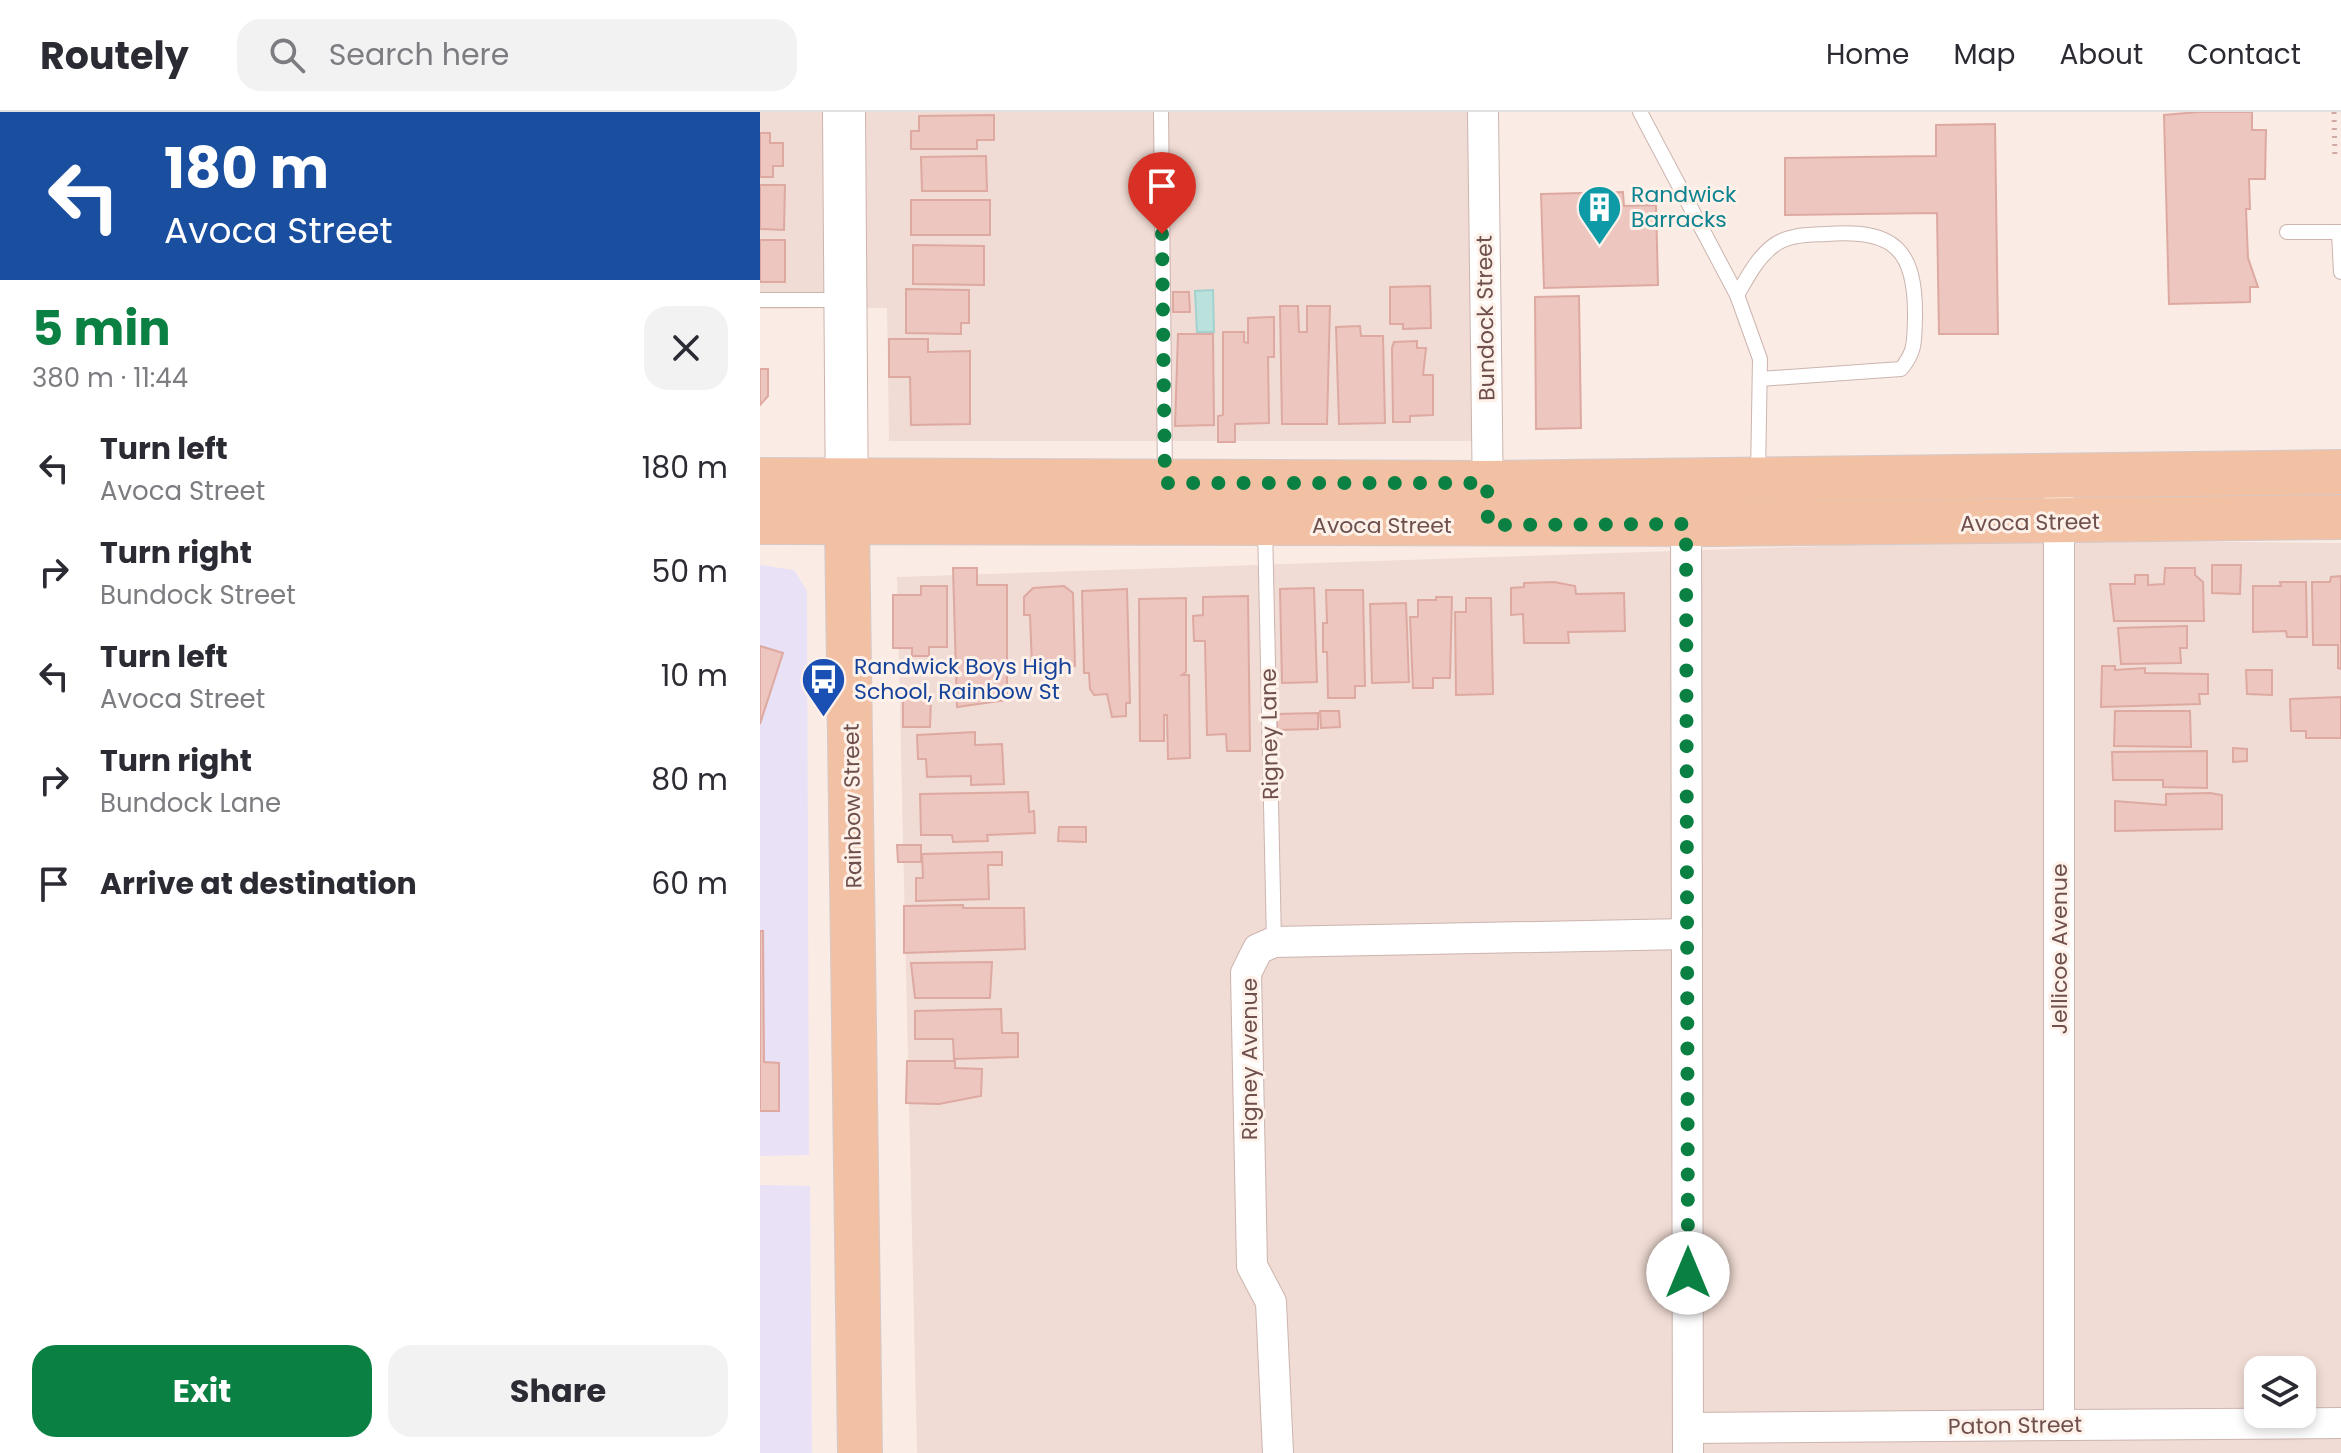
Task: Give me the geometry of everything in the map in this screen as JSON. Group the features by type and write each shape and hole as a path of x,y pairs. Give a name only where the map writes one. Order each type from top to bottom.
{"main road":[{"name":"Avoca Street","path":"760,522 1265,525 1488,504 1685,480 2059,473 2341,472"},
{"name":"Avoca Street","path":"760,480 1165,483 1488,504 1686,524 2341,517"},
{"name":"Rainbow Street","path":"847,524 860,1453"}],"street":[{"name":"Rainbow Street","path":"844,112 847,524"},
{"name":"Bundock Street","path":"1483,112 1488,504"},
{"name":"Jellicoe Avenue","path":"2059,473 2059,1424"},
{"path":"1685,480 1688,1440"},
{"path":"1274,942 1687,934"},
{"name":"Rigney Avenue","path":"1274,942 1258,949 1246,973 1252,1266 1271,1302 1278,1453"},
{"name":"Paton Street","path":"1688,1440 2059,1424 2341,1423"}],"lane":[{"path":"1161,112 1165,483"},
{"path":"1640,112 1737,295 1760,359 1757,480"},
{"path":"2287,232 2340,232 2341,272"},
{"path":"1737,295 1759,259 1791,237 1845,233 1881,237 1902,253 1913,271 1913,355 1901,369 1760,379"},
{"path":"760,300 846,300"},
{"name":"Rigney Lane","path":"1265,525 1274,942"}],"path":[{"path":"2334,112 2335,160"}],"shaded area":[{"path":"760,112 1471,112 1486,441 889,441 887,308 760,309"},
{"path":"2003,540 2341,543 2341,1453 917,1453 897,577"},
{"path":"760,565 794,570 807,591 809,1155 760,1156"},
{"path":"760,1185 810,1186 812,1453 760,1453"}],"water":[{"path":"1213,290 1214,332 1197,332 1195,291"}],"building":[{"path":"2252,112 2252,130 2266,130 2265,179 2249,179 2250,209 2246,209 2248,258 2258,287 2250,287 2250,302 2169,304 2164,115"},
{"path":"994,115 994,140 977,140 977,149 911,149 911,131 919,131 919,116"},
{"path":"1995,124 1998,334 1939,334 1937,213 1785,215 1785,158 1936,156 1936,125"},
{"path":"760,133 770,133 770,143 783,143 783,166 773,166 773,177 760,177"},
{"path":"986,156 987,191 922,191 921,157"},
{"path":"760,185 785,185 784,230 760,229"},
{"name":"Randwick Barracks","path":"1623,192 1624,206 1656,205 1658,285 1544,288 1541,194"},
{"path":"911,200 990,200 990,235 911,235"},
{"path":"760,240 785,240 785,282 760,282"},
{"path":"913,245 984,246 984,285 913,284"},
{"path":"1430,286 1431,328 1403,329 1403,324 1390,324 1390,287"},
{"path":"906,289 969,290 969,323 961,323 961,334 906,333"},
{"path":"1173,292 1189,292 1190,312 1173,312"},
{"path":"1579,296 1581,428 1536,429 1535,297"},
{"path":"1280,306 1298,306 1299,332 1307,332 1307,306 1330,306 1327,424 1282,424"},
{"path":"1274,317 1274,357 1268,357 1269,423 1235,424 1235,442 1218,442 1218,416 1223,415 1223,332 1244,332 1244,342 1248,343 1248,318"},
{"path":"1360,326 1361,336 1383,336 1385,423 1339,424 1336,327"},
{"path":"1178,334 1213,334 1214,425 1175,426"},
{"path":"889,339 928,339 928,352 970,351 970,424 911,425 910,377 889,377"},
{"path":"1417,341 1417,348 1426,348 1423,375 1433,375 1433,415 1410,416 1410,422 1393,422 1392,348 1394,342"},
{"path":"760,369 768,369 768,396 760,405"},
{"path":"2212,565 2241,565 2240,594 2212,593"},
{"path":"953,568 977,568 977,585 1007,585 1007,700 957,707"},
{"path":"2165,568 2195,568 2195,575 2203,582 2204,621 2114,621 2110,584 2135,584 2135,575 2148,575 2148,585 2164,584"},
{"path":"2341,576 2341,669 2338,668 2338,645 2313,645 2312,582 2330,582 2331,577"},
{"path":"1554,582 1575,586 1576,594 1624,593 1625,631 1568,632 1569,643 1524,643 1523,614 1511,615 1511,588 1524,587 1524,583"},
{"path":"2280,582 2306,582 2307,637 2287,637 2286,631 2253,632 2253,586 2281,586"},
{"path":"921,586 947,586 947,647 929,647 929,656 912,656 912,648 893,648 893,595 921,595"},
{"path":"1064,586 1073,593 1075,666 1032,667 1030,615 1024,615 1024,597 1033,588"},
{"path":"1314,588 1317,682 1282,683 1280,589"},
{"path":"1127,589 1130,703 1126,703 1126,716 1112,717 1107,694 1094,695 1090,689 1089,673 1084,673 1082,591"},
{"path":"1326,590 1363,590 1365,686 1355,686 1355,698 1328,698 1327,652 1323,652 1323,623 1327,623"},
{"path":"1248,596 1250,751 1227,751 1226,734 1207,735 1205,641 1194,641 1193,616 1203,615 1203,597"},
{"path":"1436,597 1452,597 1450,678 1433,678 1433,688 1413,688 1410,617 1418,617 1418,600 1436,600"},
{"path":"1186,598 1186,672 1182,675 1189,675 1190,758 1168,759 1167,715 1164,715 1164,741 1140,741 1139,599"},
{"path":"1466,598 1491,598 1493,694 1456,695 1455,612 1466,612"},
{"path":"1406,603 1409,682 1372,683 1370,604"},
{"path":"2187,626 2187,648 2180,648 2181,663 2121,664 2118,628"},
{"path":"760,646 783,653 760,724"},
{"path":"2102,666 2115,666 2115,670 2145,668 2145,673 2208,674 2208,694 2199,694 2200,704 2101,707"},
{"path":"2246,670 2272,670 2272,695 2247,694"},
{"path":"2341,697 2341,738 2306,738 2306,731 2291,731 2290,699"},
{"path":"903,698 931,698 930,727 903,727"},
{"path":"1320,711 1339,711 1340,727 1321,728"},
{"path":"2115,711 2190,711 2191,747 2114,746"},
{"path":"1318,713 1318,729 1277,730 1277,714"},
{"path":"975,732 975,745 1002,744 1004,784 971,785 971,776 927,777 926,759 918,759 917,735"},
{"path":"2233,748 2247,749 2247,761 2233,762"},
{"path":"2207,751 2207,788 2163,787 2163,780 2113,780 2112,752"},
{"path":"1028,792 1029,812 1034,811 1035,833 987,835 988,841 953,842 952,835 921,835 920,794"},
{"path":"2166,794 2222,795 2222,829 2115,831 2115,801 2166,805"},
{"path":"1059,827 1086,827 1086,842 1058,841"},
{"path":"897,845 921,845 921,862 898,862"},
{"path":"1002,852 1002,865 988,865 989,899 916,901 916,878 923,878 922,854"},
{"path":"963,905 963,908 1024,908 1025,949 904,953 904,906"},
{"path":"760,931 763,931 764,1062 779,1063 779,1111 760,1111"},
{"path":"992,962 990,998 915,998 911,963"},
{"path":"1001,1009 1002,1033 1018,1033 1018,1057 954,1059 953,1039 915,1039 915,1011"},
{"path":"907,1061 955,1061 955,1068 982,1069 981,1096 939,1104 906,1103"}],"place":[{"name":"Randwick Barracks","path":"1600,246"},
{"name":"Randwick Boys High School, Rainbow St","path":"823,718"}],"route":[{"path":"1162,234 1165,483 1487,483 1488,525 1686,524 1688,1273"}]}
